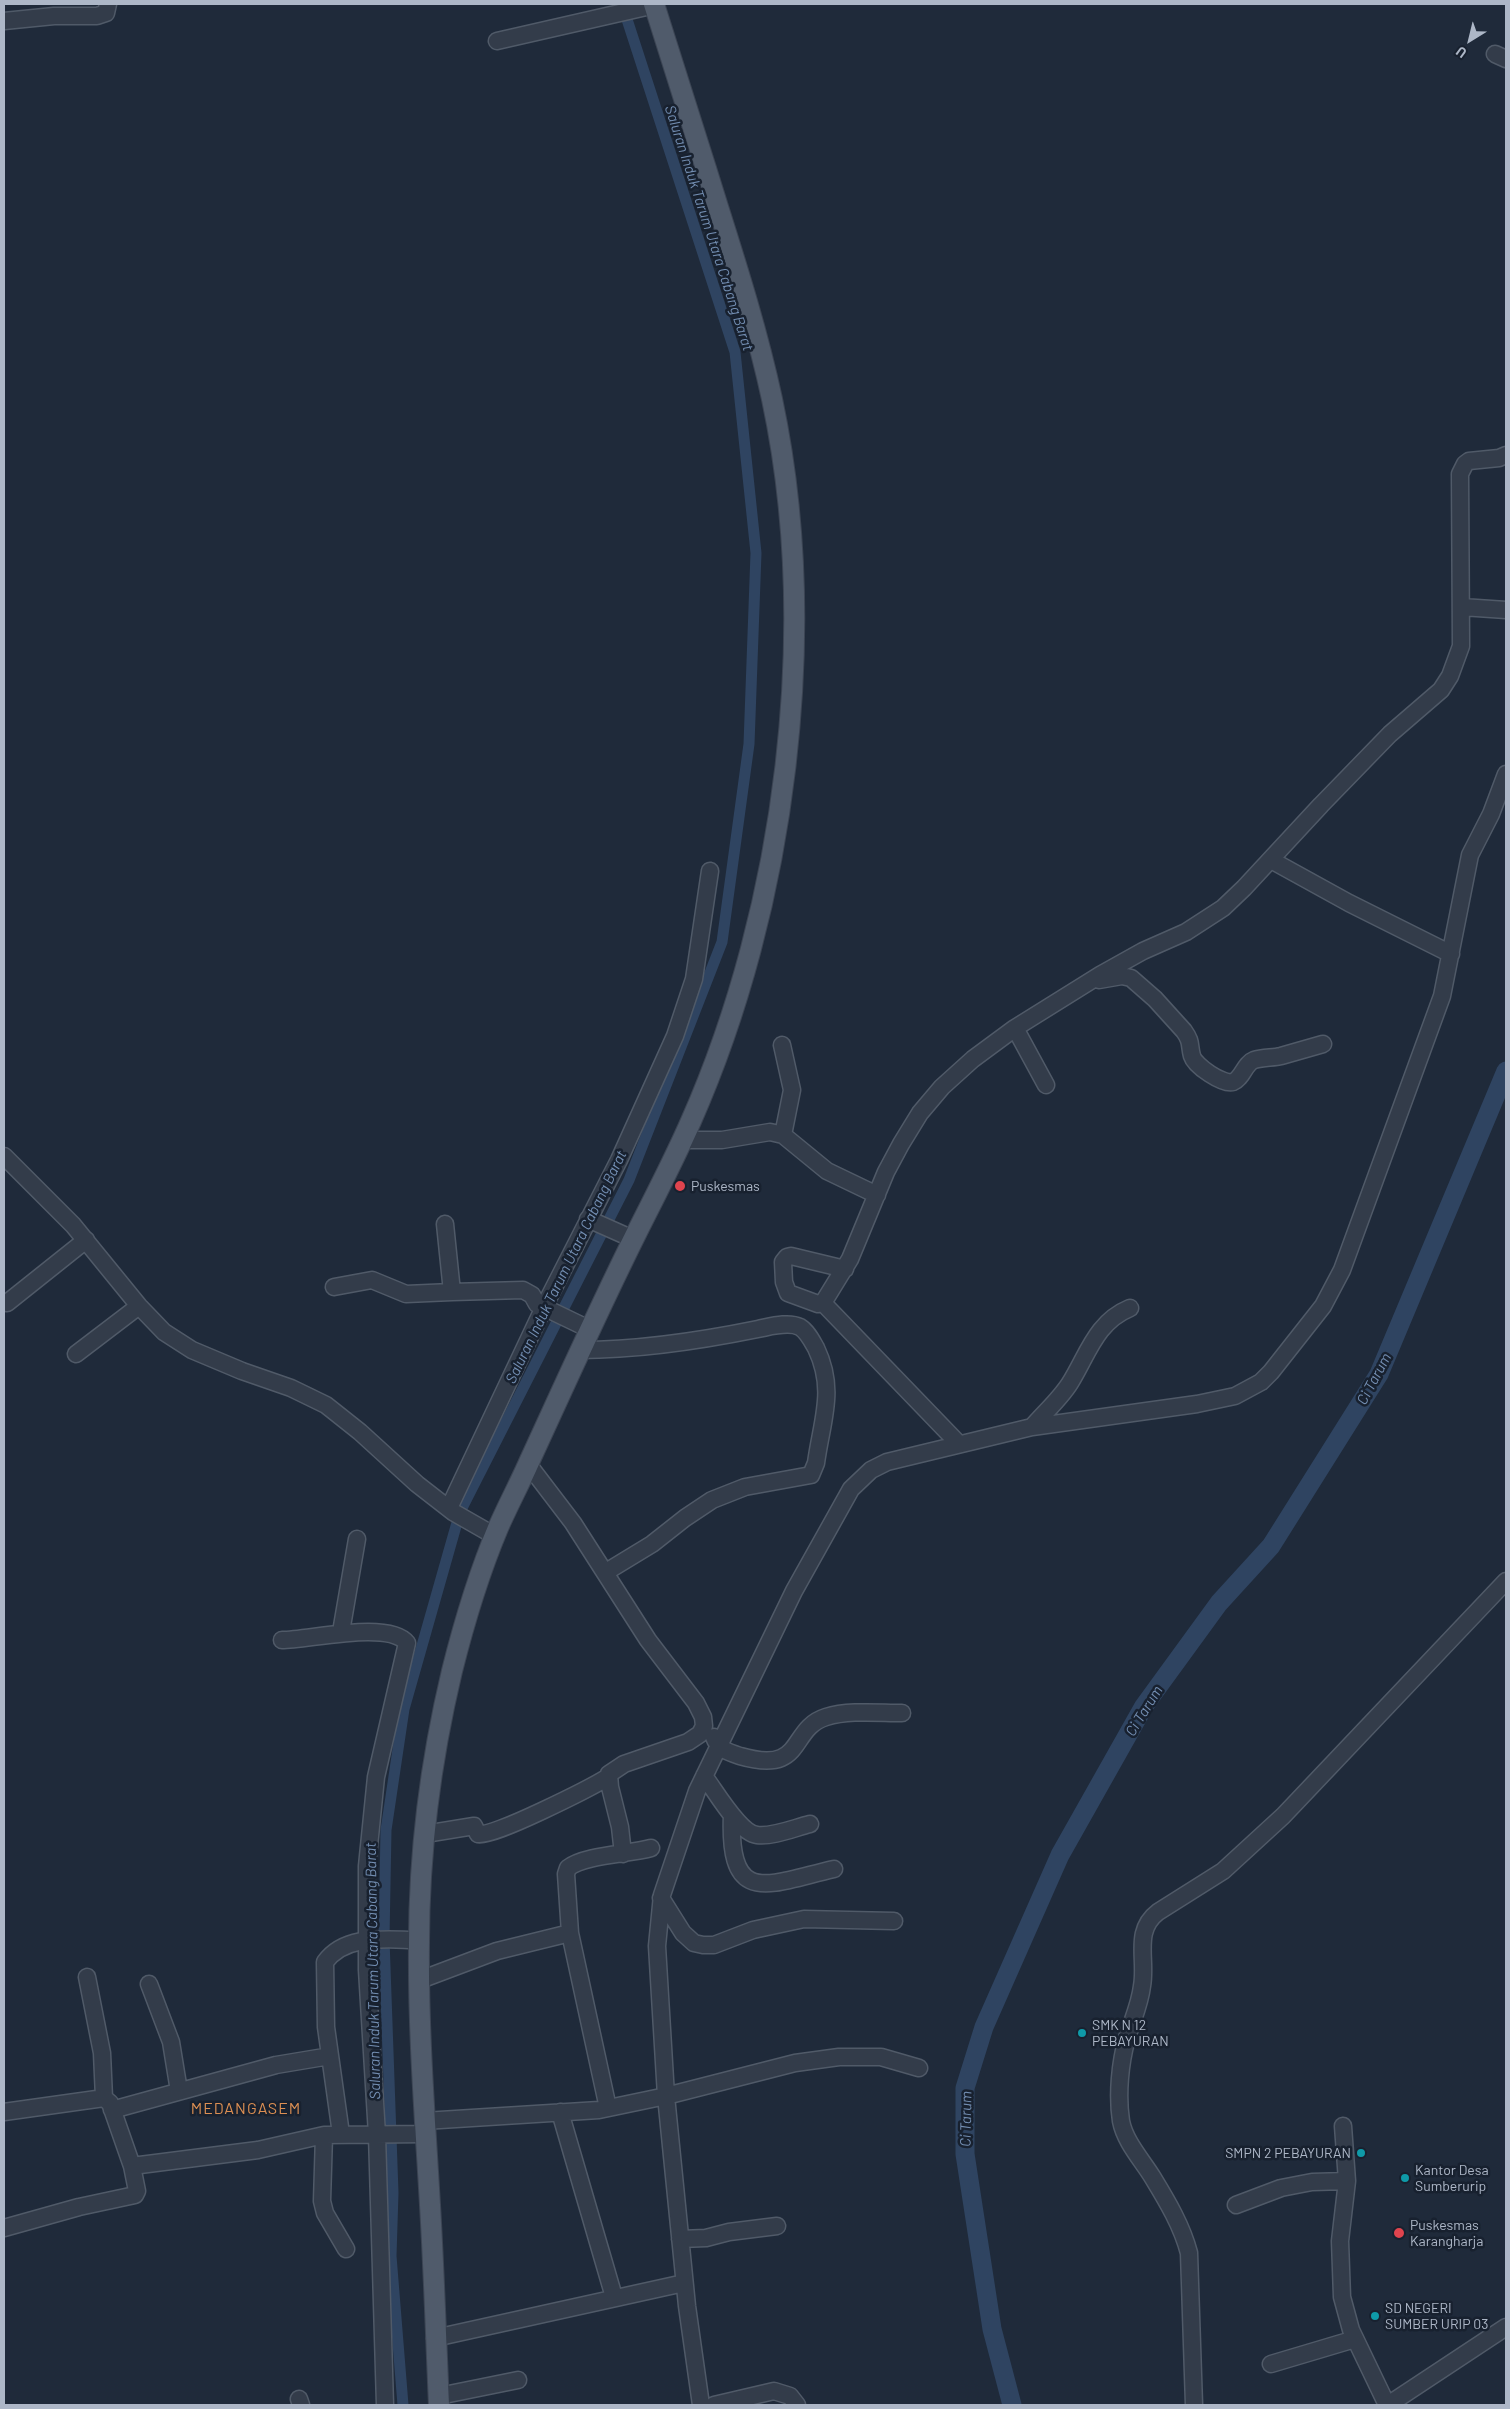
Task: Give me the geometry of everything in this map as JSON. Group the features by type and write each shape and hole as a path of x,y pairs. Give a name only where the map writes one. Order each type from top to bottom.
{"main road":[{"path":"439,2401 421,2130 420,1980 409,1940 432,1779 452,1672 482,1570 488,1532 528,1464 580,1350 586,1327 629,1237 683,1140 694,1115 734,1005 763,901 775,846 787,751 793,641 793,591 787,490 772,396 743,285 650,6"}],"street":[{"path":"4,21 54,16 97,16 106,13 108,4"},
{"path":"497,40 650,6"},
{"path":"799,1327 810,1310 821,1303 844,1269 857,1244 877,1194 911,1126 931,1100 973,1059 1015,1028 1090,981 1136,955 1186,932 1206,920 1244,888 1371,754 1441,690 1453,670 1461,646 1460,474 1465,464 1469,461 1499,458 1506,455"},
{"path":"1462,607 1506,610"},
{"path":"701,2405 684,2284 666,2096 657,1946 661,1898 668,1874 704,1776 718,1745 794,1592 851,1489 871,1470 887,1462 1032,1427 1197,1404 1235,1396 1249,1390 1271,1372 1303,1333 1336,1283 1431,1028 1442,996 1470,854 1491,814 1506,774"},
{"path":"1271,860 1349,903 1451,954"},
{"path":"451,1510 547,1308 592,1221 645,1104 686,1004 694,979 710,871"},
{"path":"1136,955 1136,981"},
{"path":"1090,981 1122,976 1136,981 1190,1039 1192,1056 1195,1063 1218,1079 1227,1082 1234,1082 1239,1078 1246,1065 1254,1060 1281,1056 1323,1044"},
{"path":"1015,1028 1046,1085"},
{"path":"782,1045 792,1090 783,1135"},
{"path":"683,1140 722,1140 770,1132 783,1135 828,1171 877,1194"},
{"path":"4,1156 86,1240 139,1306 164,1332 192,1350 242,1371 291,1388 326,1405 360,1432 417,1484 451,1510 488,1532"},
{"path":"592,1221 629,1237"},
{"path":"445,1224 452,1292"},
{"path":"7,1303 86,1240"},
{"path":"844,1269 792,1256 787,1257 783,1262 784,1282 788,1293 821,1303 959,1444"},
{"path":"334,1287 372,1280 406,1294 523,1290 532,1295 537,1304 586,1327"},
{"path":"76,1354 139,1306"},
{"path":"1032,1427 1070,1383 1095,1336 1106,1322 1118,1313 1130,1308"},
{"path":"580,1350 633,1349 687,1342 778,1326 799,1327 814,1344 828,1382 826,1407 813,1473 799,1478 745,1487 712,1500 685,1518 658,1540 606,1572"},
{"path":"528,1464 573,1524 606,1572 648,1640 702,1713 718,1745 728,1752 753,1760 773,1760 785,1757 791,1753 811,1727 824,1718 850,1714 902,1713"},
{"path":"341,1632 357,1539"},
{"path":"1194,2405 1190,2267 1186,2244 1173,2214 1130,2143 1122,2122 1120,2109 1123,2057 1142,1988 1142,1940 1145,1927 1158,1912 1223,1871 1282,1816 1506,1581"},
{"path":"282,1640 297,1640 341,1632 390,1634 403,1638 407,1646 394,1691 375,1785 367,1866 381,2135 386,2405"},
{"path":"425,1834 475,1826 478,1834 483,1835 510,1826 608,1777 611,1771 624,1764 688,1742 700,1734 704,1726 702,1713"},
{"path":"704,1776 732,1815 746,1830 758,1835 810,1824"},
{"path":"608,1777 616,1807 623,1854"},
{"path":"732,1815 731,1843 734,1858 740,1872 746,1879 755,1883 777,1882 834,1869"},
{"path":"608,2108 570,1933 566,1874 568,1868 580,1861 651,1848"},
{"path":"661,1898 683,1933 694,1943 703,1945 714,1945 753,1930 804,1919 894,1922"},
{"path":"420,1980 496,1951 570,1933"},
{"path":"341,2134 326,2027 325,1962 336,1952 372,1939 409,1940"},
{"path":"4,2228 64,2211 135,2195 137,2191 132,2166 108,2104 102,2053 87,1977"},
{"path":"149,1984 171,2042 179,2092"},
{"path":"4,2112 98,2097 108,2104 179,2092 276,2065 330,2056"},
{"path":"132,2166 258,2150 324,2135 381,2135 560,2112 608,2108 666,2096 795,2063 839,2057 881,2057 919,2068"},
{"path":"560,2112 614,2297"},
{"path":"1343,2126 1347,2181 1340,2241 1342,2298 1355,2339 1387,2405 1506,2327"},
{"path":"324,2135 322,2201 325,2212 346,2249"},
{"path":"1236,2205 1282,2188 1317,2181 1347,2181"},
{"path":"680,2239 706,2238 728,2232 777,2226"},
{"path":"435,2338 552,2314 614,2297 684,2284"},
{"path":"1271,2364 1355,2339"},
{"path":"439,2401 518,2380"},
{"path":"714,2405 774,2391 790,2396 797,2405"}],"waterway":[{"name":"Saluran Induk Tarum Utara Cabang Barat","path":"403,2405 391,2256 393,2193 384,1939 386,1830 404,1709 460,1512 629,1180 722,942 749,744 756,553 735,352 622,4"},
{"name":"Ci Tarum","path":"1012,2405 992,2329 965,2154 965,2088 984,2027 1060,1855 1144,1706 1219,1603 1271,1546 1379,1374 1506,1071"}],"place":[{"name":"Puskesmas","path":"680,1186"},
{"name":"SMK N 12 PEBAYURAN","path":"1082,2033"},
{"name":"SMPN 2 PEBAYURAN","path":"1361,2153"},
{"name":"Kantor Desa Sumberurip","path":"1405,2178"},
{"name":"Puskesmas Karangharja","path":"1399,2233"},
{"name":"SD NEGERI SUMBER URIP 03","path":"1375,2316"}],"district":[{"name":"MEDANGASEM","path":"246,2109"}]}
